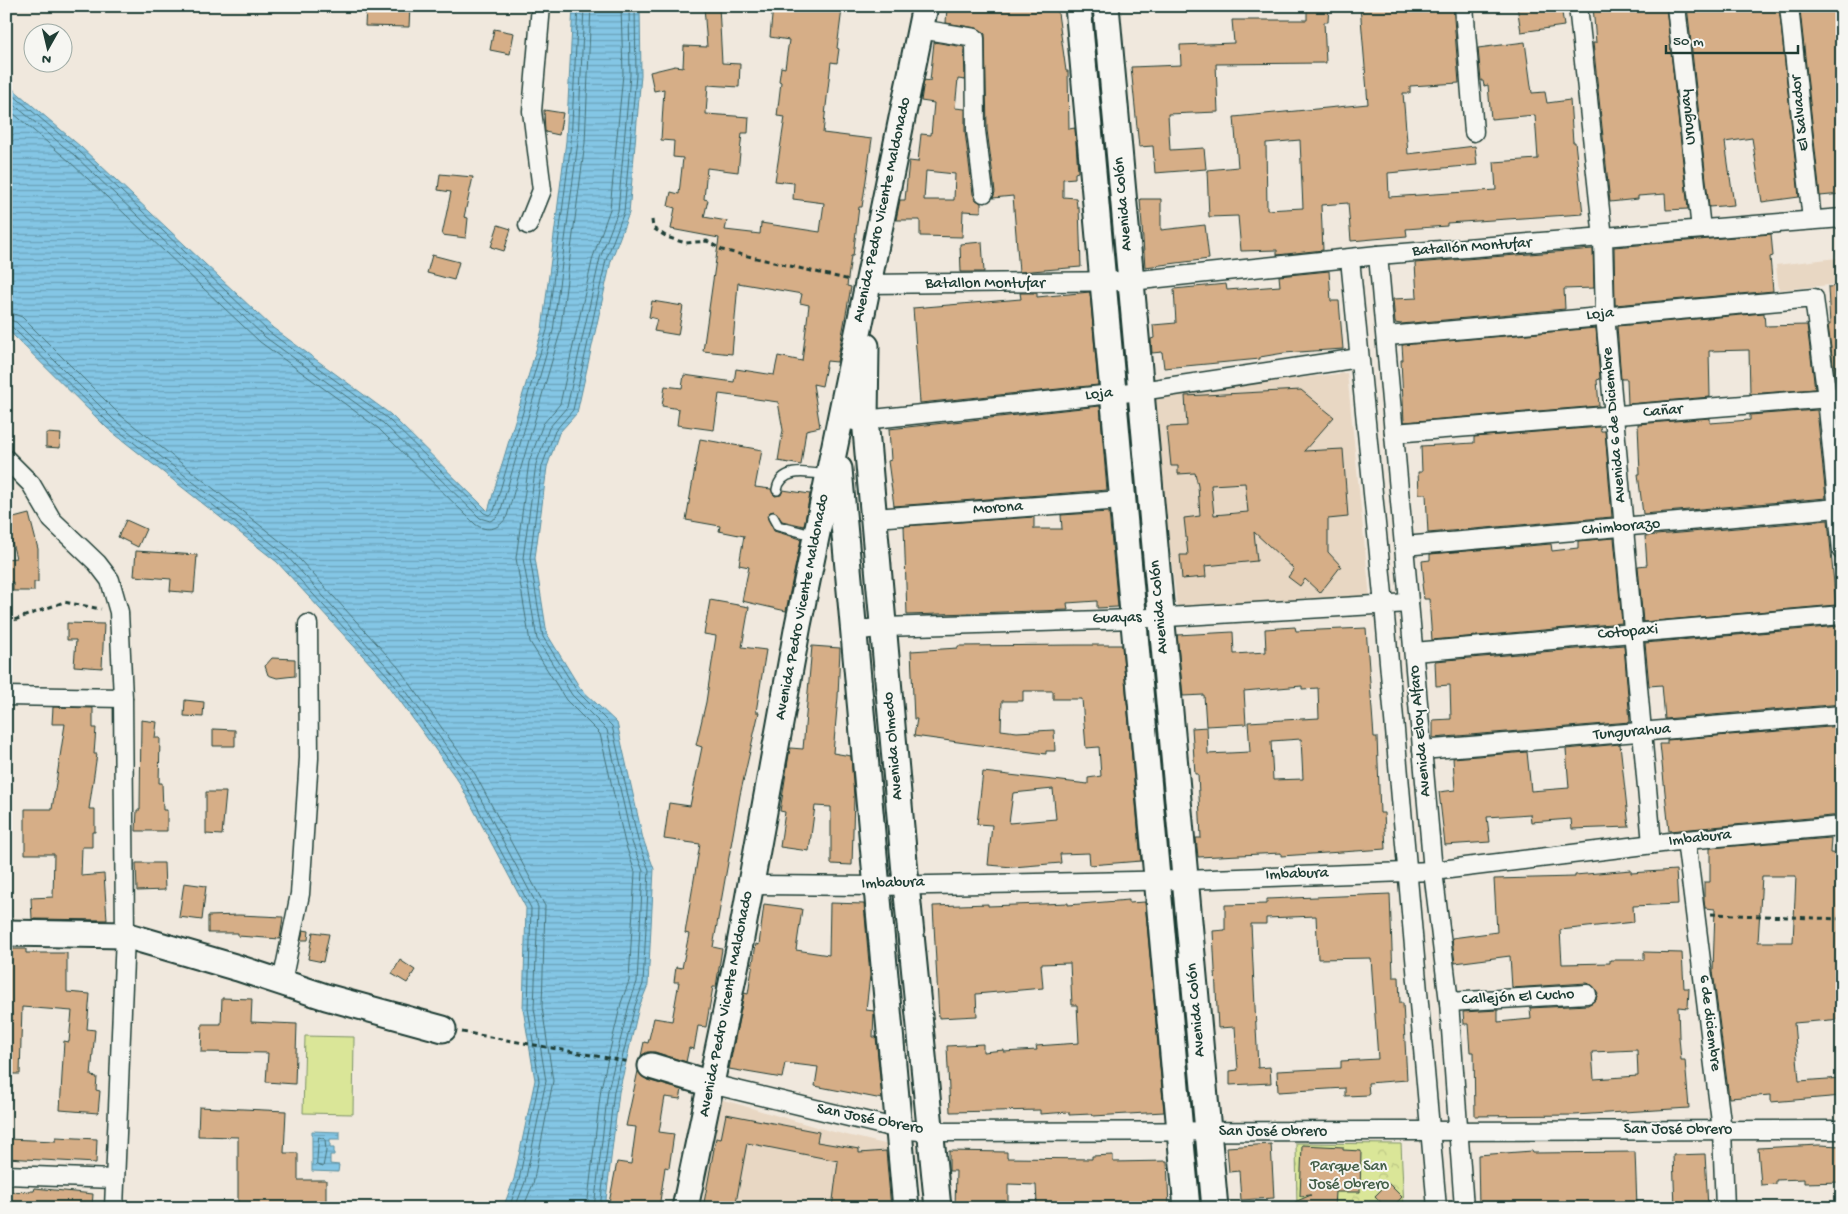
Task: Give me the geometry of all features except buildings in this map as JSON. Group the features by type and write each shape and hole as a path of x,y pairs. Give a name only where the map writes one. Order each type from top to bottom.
{"street":[{"path":"528,225 542,190 532,111 542,6"},
{"name":"Avenida Colón","path":"1078,6 1186,1208"},
{"name":"Avenida Colón","path":"1106,6 1215,1208"},
{"path":"1464,6 1474,132"},
{"name":"Avenida 6 de Diciembre","path":"1578,6 1603,238 1605,314 1652,844"},
{"name":"Uruguay","path":"1676,6 1701,229"},
{"name":"El Salvador","path":"1789,6 1812,220"},
{"path":"923,18 975,38 976,132 984,193"},
{"name":"Avenida Pedro Vicente Maldonado","path":"685,1208 751,885 798,625 923,18"},
{"name":"Batallón Montufar","path":"1103,283 1378,255 1842,218"},
{"name":"Avenida Eloy Alfaro","path":"1378,255 1387,336 1433,871 1449,1002 1464,1208"},
{"name":"Avenida Eloy Alfaro","path":"1350,259 1384,604 1437,1208"},
{"name":"Batallon Montufar","path":"867,284 1103,283"},
{"name":"Avenida Olmedo","path":"867,284 864,420 906,884 938,1208"},
{"name":"Loja","path":"1387,336 1605,314 1814,298 1834,397"},
{"name":"Loja","path":"837,431 864,420 1141,390 1359,358"},
{"path":"1834,397 1838,508 1842,551"},
{"name":"Cañar","path":"1394,433 1834,397"},
{"name":"Avenida Olmedo","path":"837,431 906,1208"},
{"path":"6,459 31,484 52,520 97,564 110,580 119,612 123,698 124,935 114,1208"},
{"name":"Morona","path":"874,518 1122,500"},
{"name":"Chimborazo","path":"1404,546 1838,508"},
{"name":"Guayas","path":"854,631 884,628 1133,619 1410,603"},
{"name":"Cotopaxi","path":"1414,652 1842,615"},
{"path":"282,982 300,894 308,758 308,624"},
{"path":"6,696 123,698"},
{"name":"Tungurahua","path":"1422,750 1842,715"},
{"name":"Imbabura","path":"751,885 877,886 1185,880 1433,871 1686,840 1842,826"},
{"name":"6 de diciembre","path":"1686,840 1722,1130 1725,1208"},
{"path":"6,933 124,935 326,997 443,1029"},
{"name":"Callejón El Cucho","path":"1449,1002 1587,994"},
{"path":"651,1066 710,1084"},
{"name":"San José Obrero","path":"710,1084 899,1129 931,1132 1208,1133 1842,1130"},
{"path":"6,1175 114,1179"}],"lane":[{"path":"777,490 778,484 787,474 796,472 830,475"},
{"path":"773,517 778,526 817,537"}],"path":[{"path":"652,220 653,228 667,237 679,241 686,243 707,241 722,250 867,284"},
{"path":"6,623 64,602 119,612"},
{"path":"1695,913 1841,919"},
{"path":"443,1029 651,1066"}],"shaded area":[{"path":"1837,258 1840,284 1779,290 1776,265"},
{"path":"1347,373 1370,598 1177,607 1151,393"},
{"path":"720,1099 830,1131 893,1146 897,1208 701,1208"}],"green space":[{"path":"305,1036 354,1037 353,1114 303,1113"},
{"name":"Parque San José Obrero","path":"1296,1143 1401,1144 1404,1208 1297,1208"}],"water":[{"path":"573,6 640,6 641,75 629,213 611,261 577,413 559,433 547,467 535,558 547,634 580,688 617,723 643,839 654,869 648,985 639,1007 619,1092 605,1208 503,1208 514,1179 535,1080 523,1009 526,908 459,782 384,679 277,562 107,428 6,328 6,83 81,147 273,328 390,414 488,511 542,330 566,141"},
{"path":"312,1131 340,1132 340,1139 330,1139 330,1148 334,1148 334,1155 330,1155 330,1164 339,1165 338,1172 312,1171"}]}
